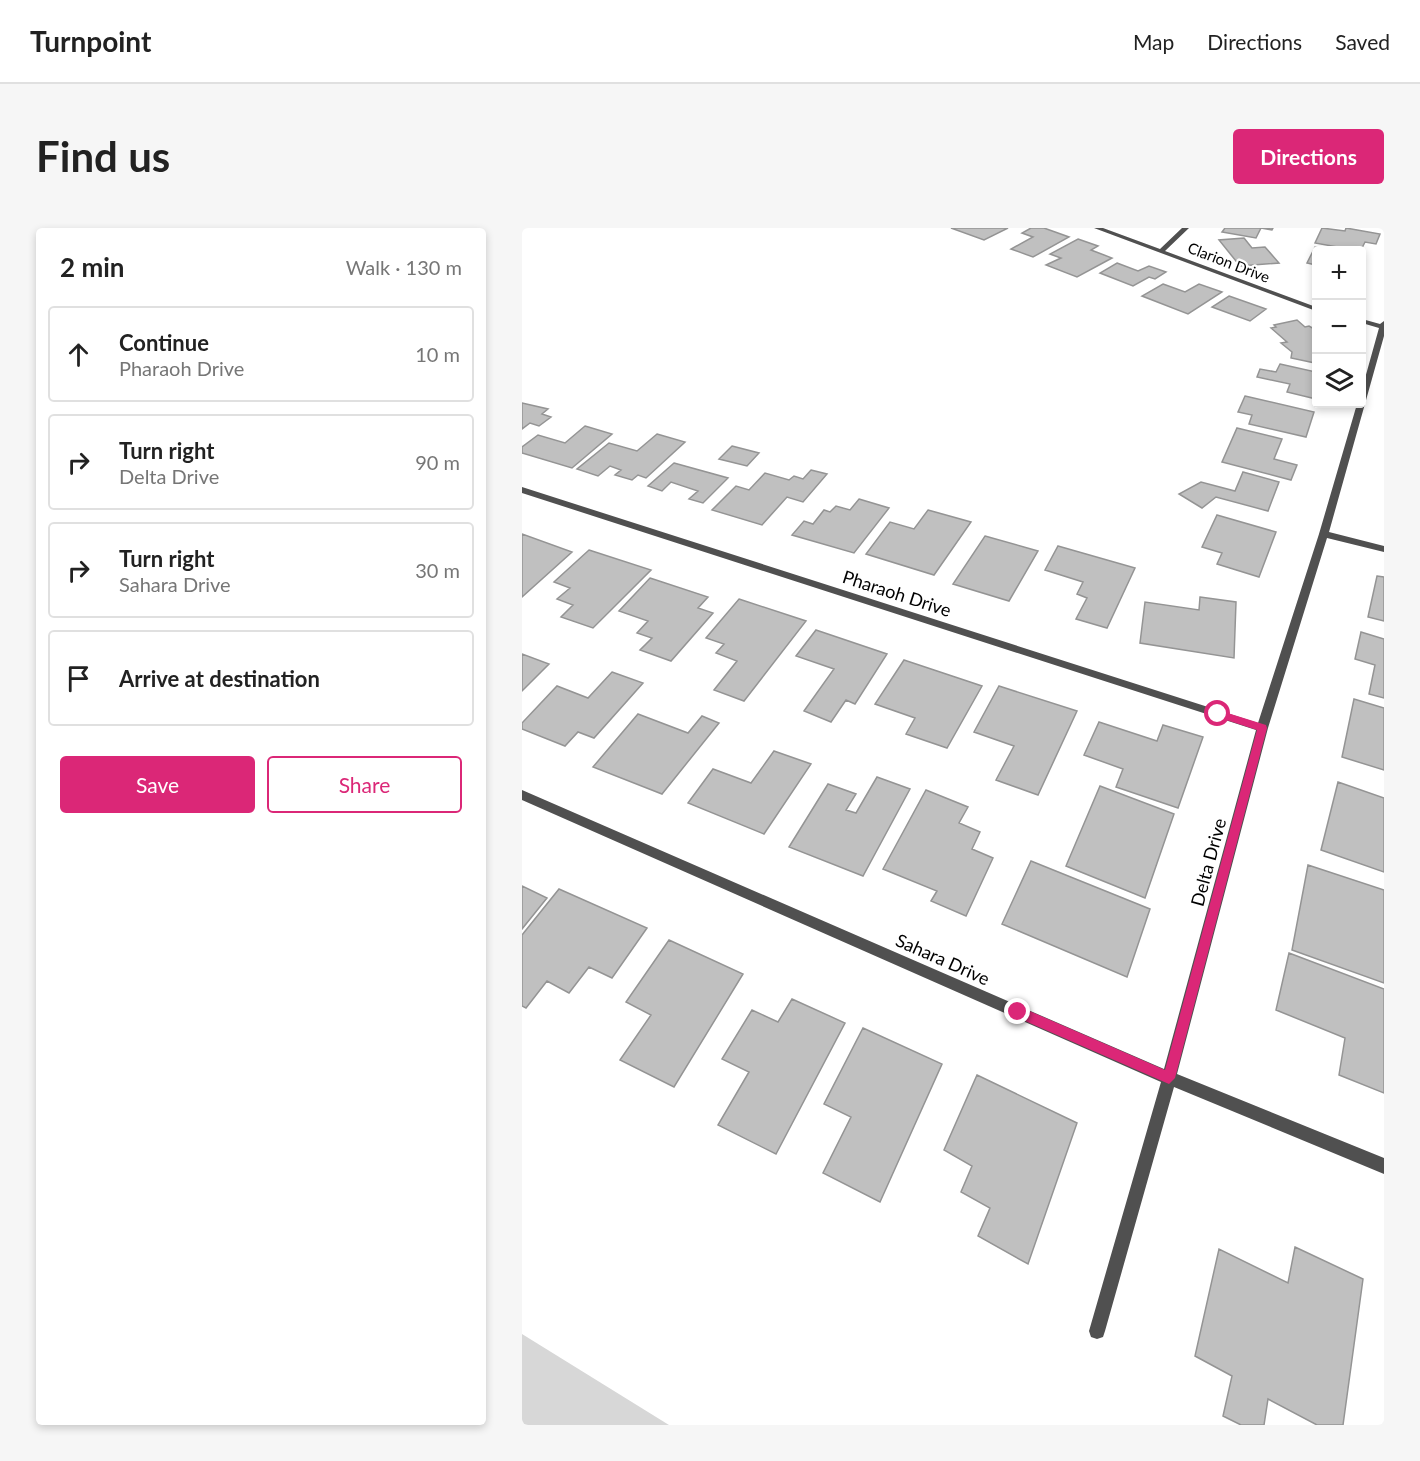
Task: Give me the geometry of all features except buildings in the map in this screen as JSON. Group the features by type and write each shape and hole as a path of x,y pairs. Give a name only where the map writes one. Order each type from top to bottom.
{"street":[{"name":"Clarion Drive","path":"1097,228 1312,307"},
{"path":"1162,251 1186,228"},
{"path":"1366,322 1383,325"},
{"name":"Delta Drive","path":"1366,384 1383,325"},
{"name":"Delta Drive","path":"1097,1332 1169,1078 1262,728 1324,534 1359,408"},
{"name":"Pharaoh Drive","path":"522,490 1262,728"},
{"path":"1324,534 1384,549"},
{"name":"Sahara Drive","path":"522,795 1169,1078 1384,1166"}],"shaded area":[{"path":"522,1334 669,1425 522,1425"}],"route":[{"path":"1018,1012 1169,1078 1262,728 1218,714"}]}
